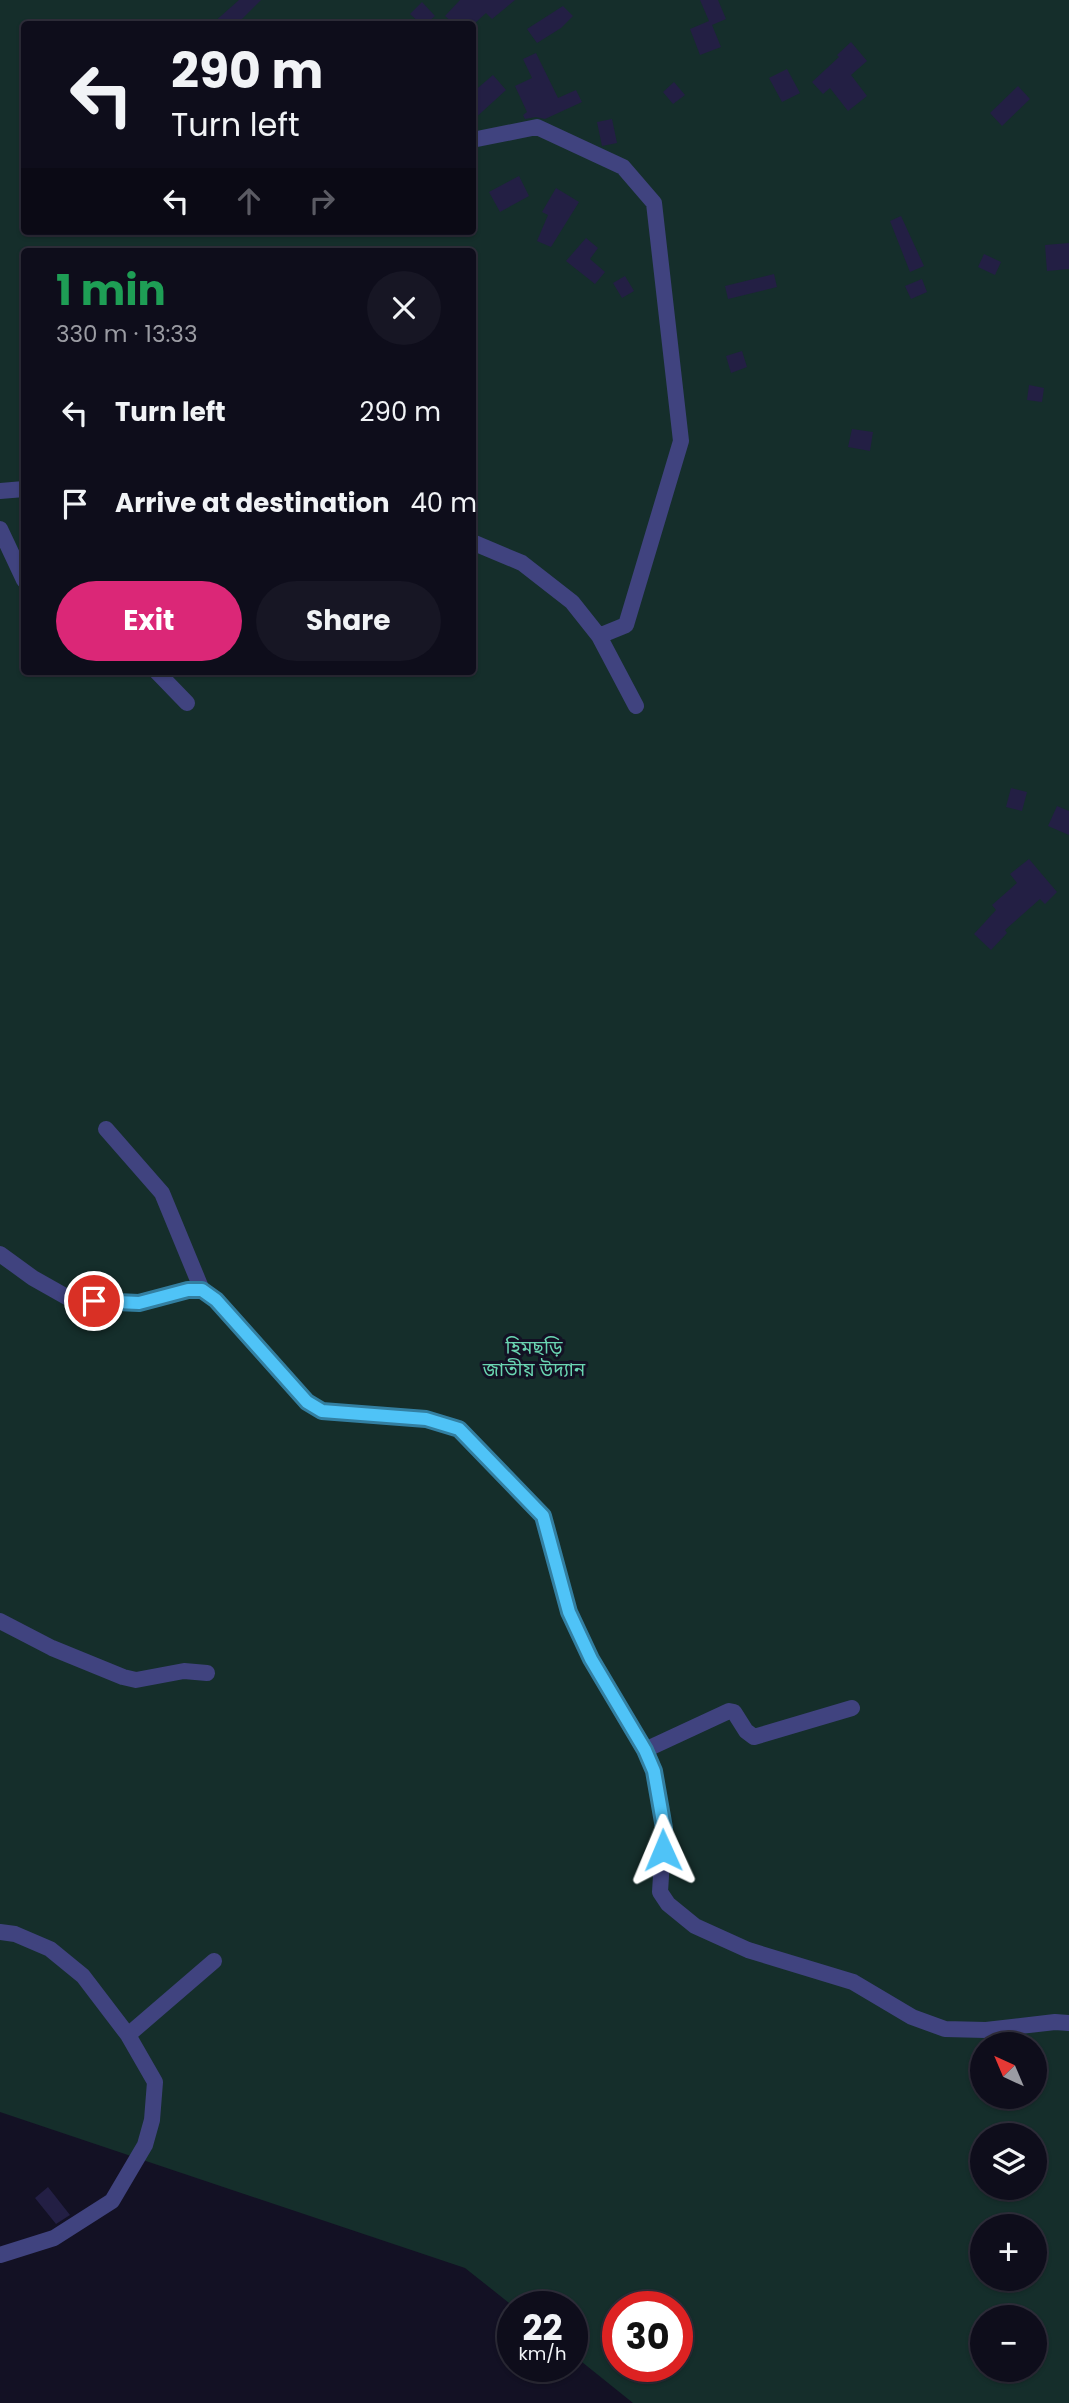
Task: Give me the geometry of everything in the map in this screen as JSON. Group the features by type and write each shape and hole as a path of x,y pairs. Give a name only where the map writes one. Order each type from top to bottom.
{"street":[{"path":"476,139 537,127 623,167 654,203 681,441 626,625 599,636"},
{"path":"0,491 21,489"},
{"path":"0,529 21,574"},
{"path":"476,544 522,563 572,602 599,636 636,706"},
{"path":"160,675 187,703"},
{"path":"106,1129 162,1193 202,1290 216,1300 307,1402 322,1411 426,1419 459,1429 530,1499 543,1516 569,1612 591,1659 645,1750 654,1771 664,1828 660,1892 668,1904 695,1926 748,1950 853,1982 912,2017 945,2029 986,2030 1055,2022 1069,2023"},
{"path":"0,1254 33,1278 72,1300 139,1303 188,1290 202,1290"},
{"path":"0,1620 52,1648 123,1677 136,1680 184,1671 207,1673"},
{"path":"645,1750 729,1710 734,1712 746,1731 754,1737 852,1708"},
{"path":"0,1932 15,1934 50,1949 83,1976 128,2035 155,2082 152,2120 145,2145 113,2202 54,2238 0,2255"},
{"path":"128,2035 214,1961"}],"green space":[{"name":"হিমছড়ি জাতীয় উদ্যান","path":"0,0 1069,0 1069,2403 633,2403 607,2382 693,2382 693,2291 602,2291 602,2378 588,2367 588,2291 497,2291 497,2293 465,2268 0,2112"}],"building":[{"path":"239,0 261,0 240,21 215,21"},
{"path":"460,0 515,0 492,19 486,13 476,22 451,21 445,16"},
{"path":"700,0 718,0 726,19 712,25 721,47 700,55 690,29 709,21"},
{"path":"422,2 435,16 429,21 418,21 410,14"},
{"path":"563,6 573,16 561,28 537,43 527,29"},
{"path":"851,42 867,61 851,75 867,96 848,111 830,88 823,94 812,82"},
{"path":"536,53 558,98 576,90 582,102 545,119 525,119 523,115 527,112 515,86 532,78 523,59"},
{"path":"787,69 800,93 782,102 769,78"},
{"path":"493,75 506,90 476,117 476,90"},
{"path":"674,82 685,95 673,104 663,92"},
{"path":"1018,86 1030,99 1002,126 990,113"},
{"path":"612,119 617,143 602,146 597,122"},
{"path":"519,176 529,196 500,212 489,192"},
{"path":"556,188 579,202 551,247 537,241 548,215 542,212"},
{"path":"901,216 924,266 910,272 890,221"},
{"path":"586,238 598,248 590,259 605,272 595,284 566,261"},
{"path":"1069,243 1069,269 1047,271 1045,245"},
{"path":"984,254 1001,262 995,275 978,267"},
{"path":"774,274 777,287 728,299 725,286"},
{"path":"625,276 634,291 622,298 613,283"},
{"path":"922,279 927,292 911,299 905,286"},
{"path":"742,351 747,367 731,373 726,356"},
{"path":"1029,385 1044,388 1042,402 1027,400"},
{"path":"852,429 873,432 870,451 848,447"},
{"path":"1011,788 1027,792 1022,811 1006,807"},
{"path":"1057,806 1069,811 1069,835 1048,826"},
{"path":"1029,859 1057,892 1045,904 1040,899 1005,930 1007,933 991,950 974,934 996,910 992,905 1017,883 1010,874"},
{"path":"48,2187 70,2215 56,2224 35,2198"}],"route":[{"path":"94,1301 139,1303 188,1290 202,1290 216,1300 307,1402 322,1411 426,1419 459,1429 530,1499 543,1516 569,1612 591,1659 645,1750 654,1771 664,1828 663,1850"}]}
